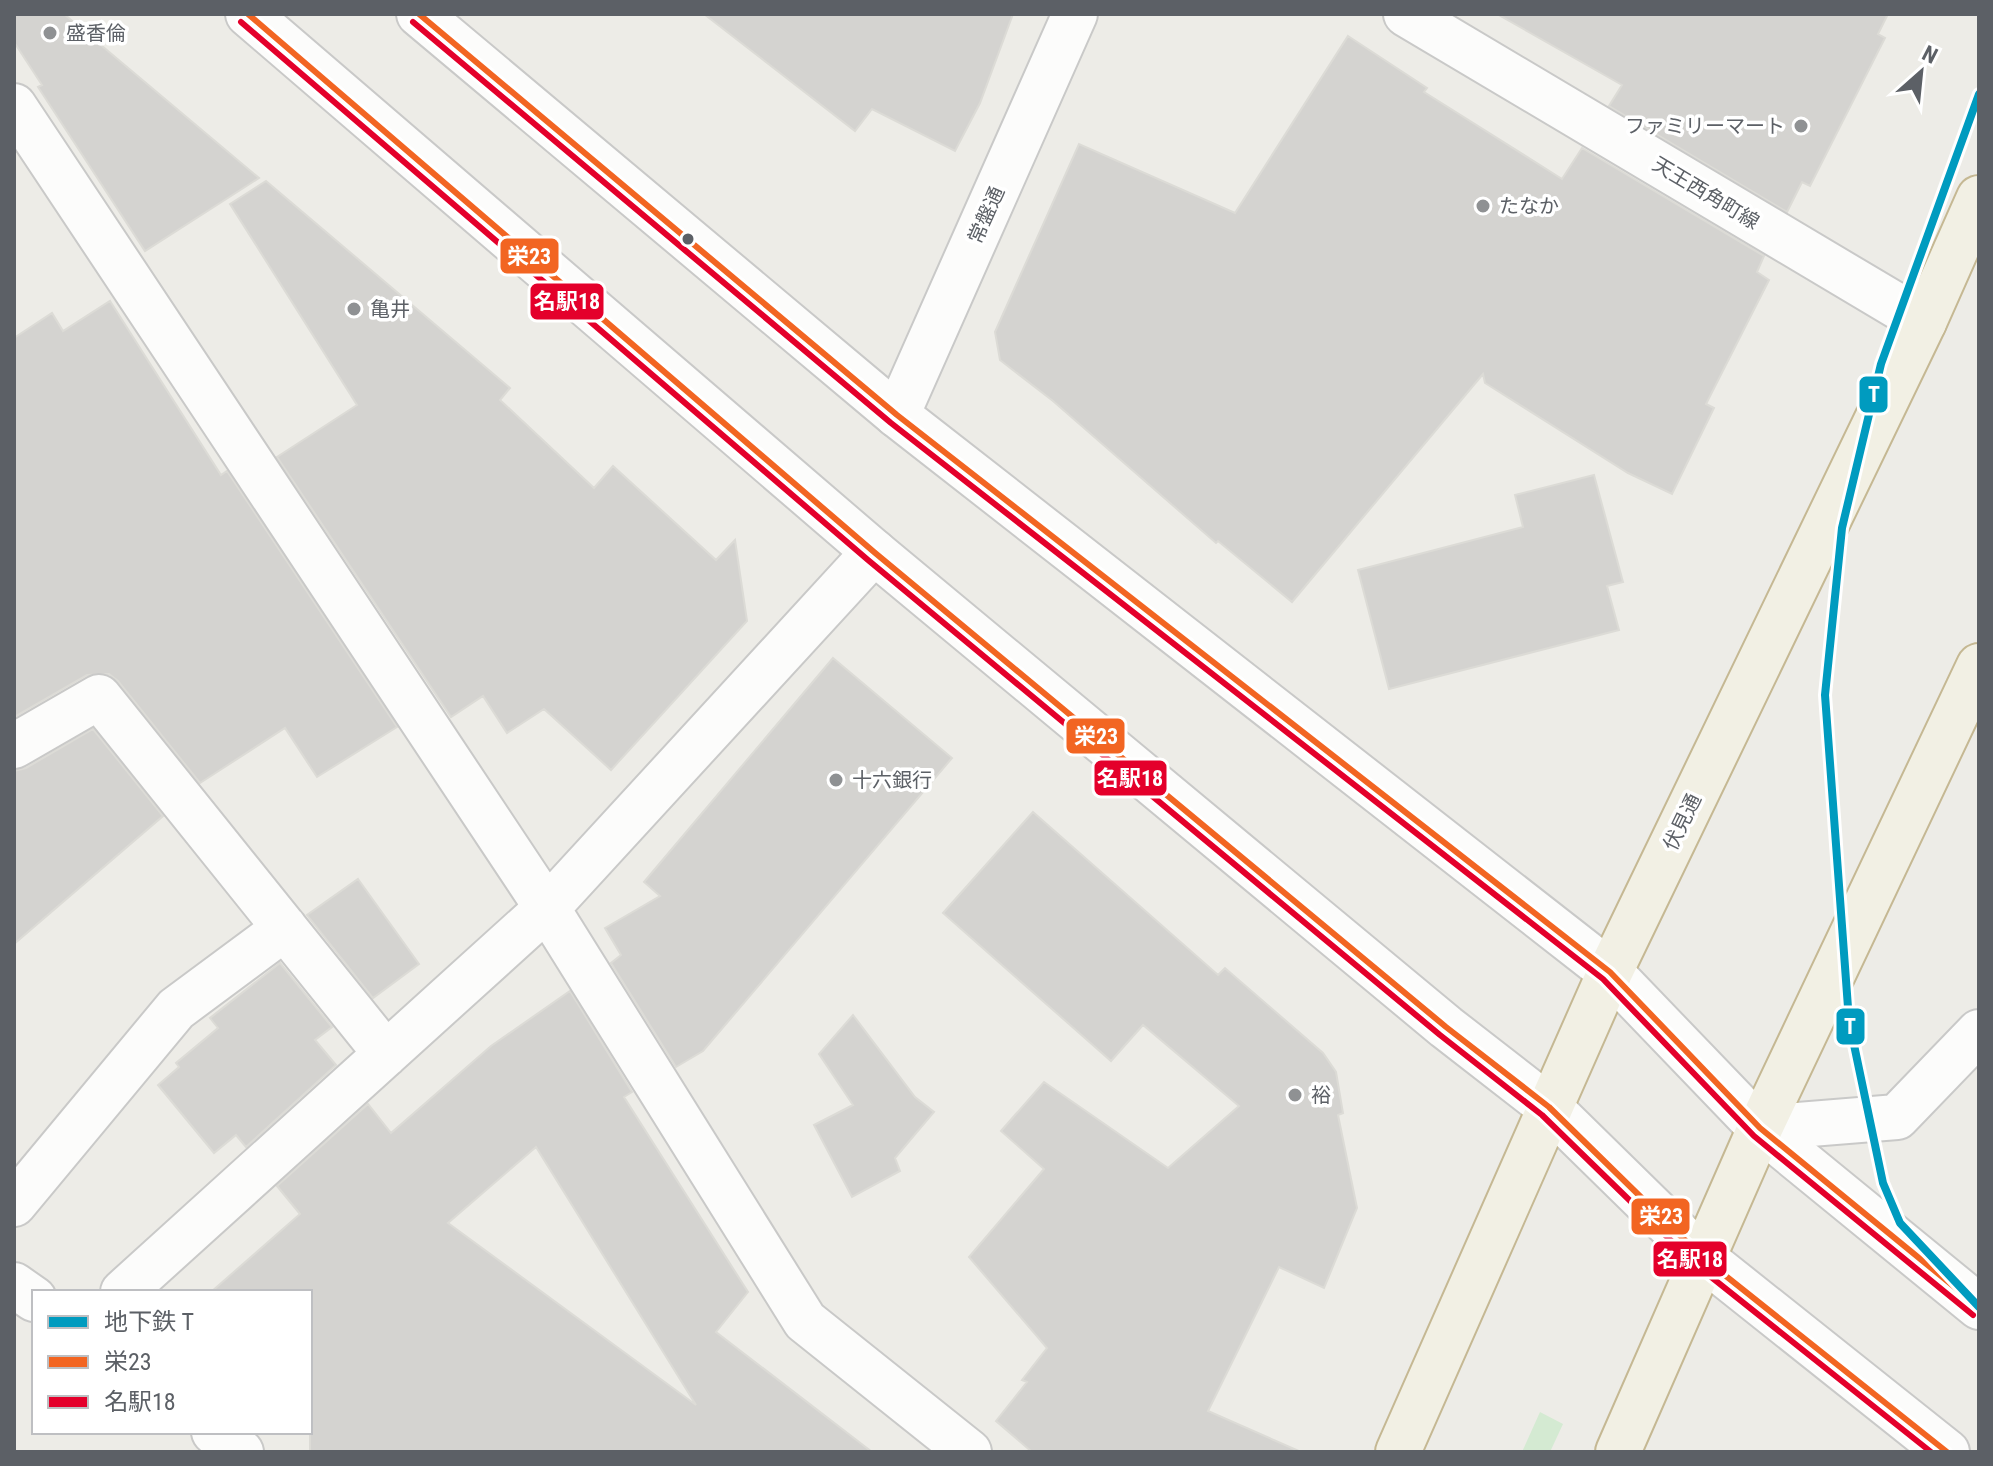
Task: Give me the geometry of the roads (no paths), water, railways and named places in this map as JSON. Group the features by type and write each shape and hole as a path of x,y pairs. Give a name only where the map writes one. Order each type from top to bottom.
{"highway":[{"name":"伏見通","path":"1398,1452 1610,972 1924,322 1979,198"},
{"path":"1618,1452 1760,1128 1979,666"}],"street":[{"path":"248,14 874,552 1446,1027 1549,1107 1702,1257 1947,1452"},
{"path":"419,14 897,415 1610,972 1760,1128 1979,1307"},
{"name":"常盤通","path":"897,415 1075,14"},
{"name":"天王西角町線","path":"1406,14 1924,322"},
{"path":"14,106 547,908 805,1321 969,1452"},
{"path":"125,1290 547,908 874,552"},
{"path":"14,746 99,697 386,1054"},
{"path":"14,1204 176,1009 285,928"},
{"path":"1760,1128 1897,1117 1979,1032"},
{"path":"217,1434 241,1452"}],"metro line":[{"name":"T","path":"1979,94 1881,364 1842,528 1825,695 1849,1021 1883,1183 1900,1223 1979,1307"}],"place":[{"name":"盛香倫","path":"50,33"},
{"name":"ファミリーマート","path":"1801,126"},
{"name":"たなか","path":"1483,206"},
{"name":"亀井","path":"354,309"},
{"name":"十六銀行","path":"836,780"},
{"name":"裕","path":"1295,1095"}]}
